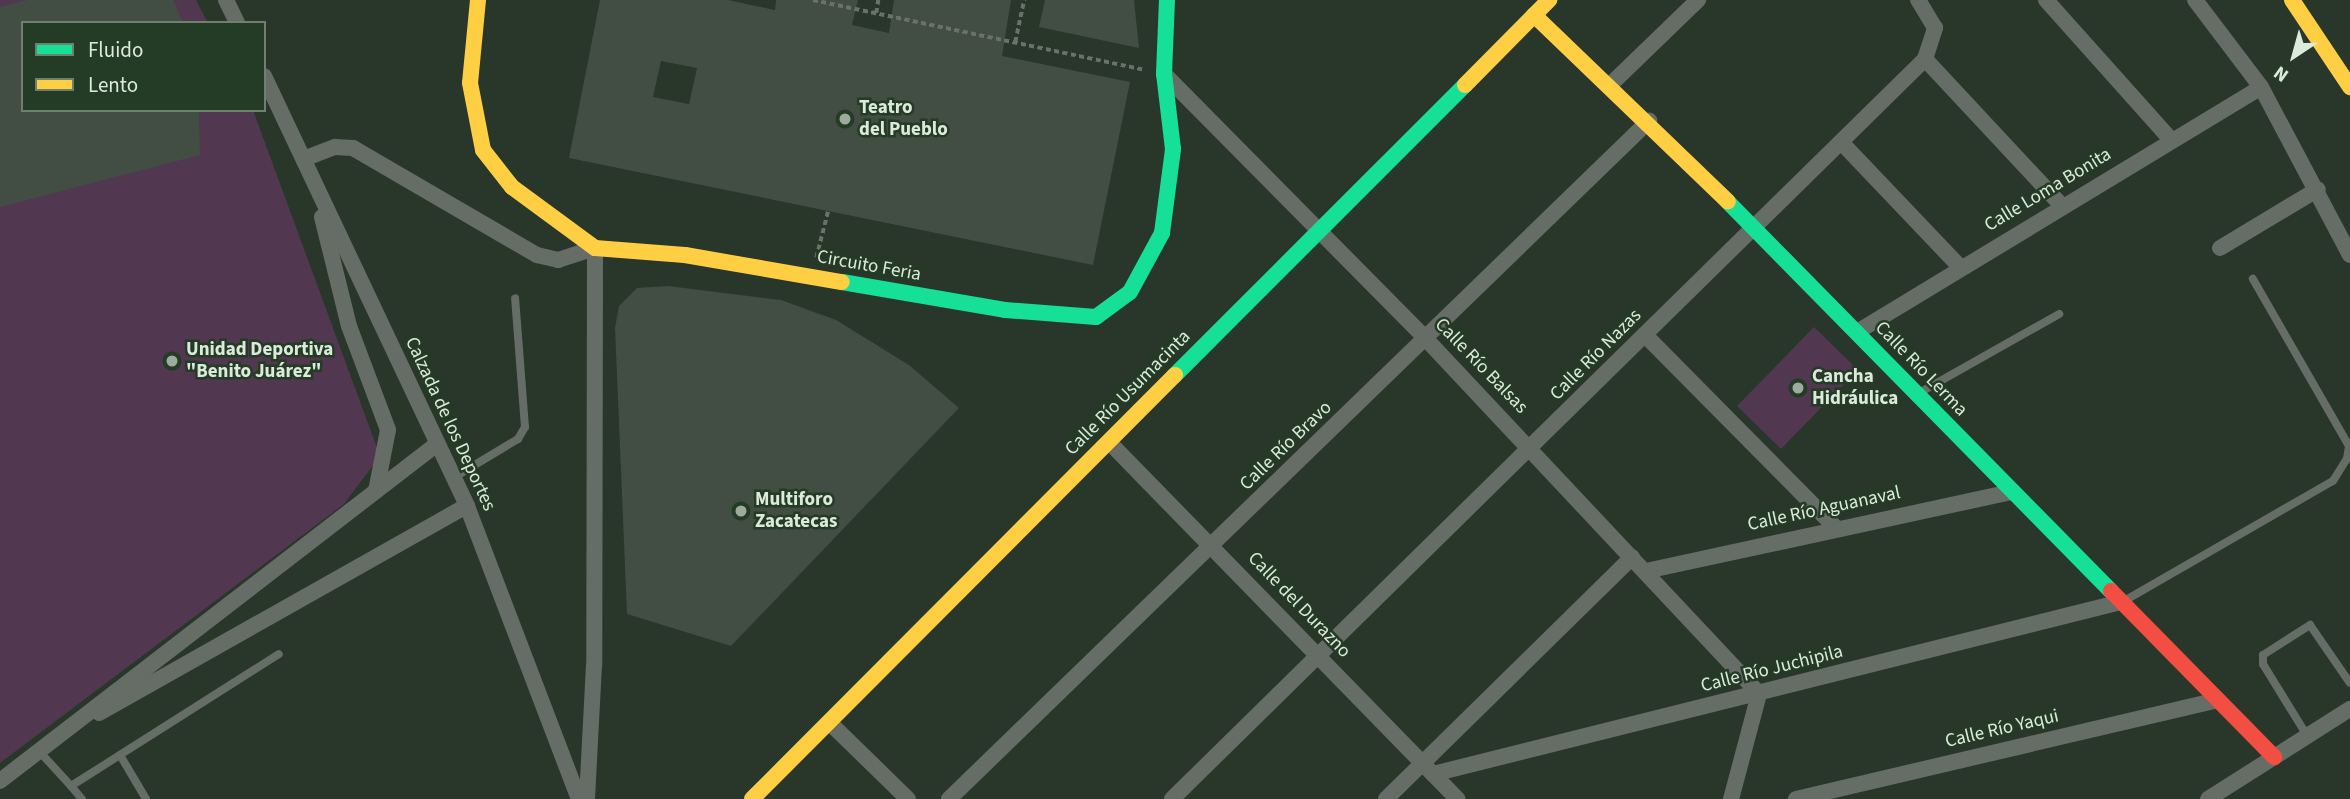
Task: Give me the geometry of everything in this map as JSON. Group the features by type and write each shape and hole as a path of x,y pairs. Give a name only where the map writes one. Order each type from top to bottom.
{"street":[{"path":"226,0 236,21"},
{"path":"478,0 470,83 483,150 512,187 595,248"},
{"name":"Circuito Feria","path":"595,248 685,255 1005,310 1096,317 1116,306 1130,292 1162,233 1173,149 1164,74 1167,0"},
{"name":"Calle Río Usumacinta","path":"752,799 1549,0"},
{"path":"1609,86 1698,0"},
{"path":"1943,0 1924,6 1935,28 1925,59 2062,206"},
{"path":"2046,0 2171,140"},
{"path":"2195,0 2262,87 2318,189 2350,255"},
{"path":"2292,0 2350,88"},
{"name":"Calle Río Lerma","path":"1534,15 1649,121 2274,757"},
{"name":"Calle Río Nazas","path":"1172,799 1532,450 1644,335 1925,59"},
{"name":"Calle Río Balsas","path":"1164,74 1426,339 1759,694"},
{"name":"Calzada de los Deportes","path":"266,80 306,158 313,181 467,506 579,799"},
{"name":"Calle Loma Bonita","path":"1857,332 2262,87"},
{"name":"Calle Río Bravo","path":"949,799 1649,121"},
{"path":"1841,142 1961,268"},
{"path":"306,158 335,147 353,148 537,255 558,260 595,248"},
{"path":"313,181 349,326 388,430 376,491"},
{"path":"2220,248 2318,189"},
{"path":"587,799 594,666 595,248"},
{"path":"1644,335 1835,527"},
{"name":"Calle del Durazno","path":"1109,442 1457,799"},
{"path":"0,781 51,739 437,444"},
{"name":"Calle Río Aguanaval","path":"1646,571 1835,527 2011,492"},
{"path":"51,739 467,506"},
{"path":"1386,799 1428,770 1632,557"},
{"name":"Calle Río Juchipila","path":"1428,770 1759,694 2121,602"},
{"path":"1731,799 1759,694"},
{"name":"Calle Río Yaqui","path":"1796,799 2218,699"},
{"path":"2208,799 2306,734 2350,709"},
{"path":"830,723 908,799"}],"lane":[{"path":"2121,602 2333,481 2347,459 2348,446 2253,279"},
{"path":"453,478 518,439 525,427 515,298"},
{"path":"1916,394 2059,314"},
{"path":"2306,734 2263,664 2263,655 2310,625 2350,683"},
{"path":"72,786 279,654"},
{"path":"37,750 82,799"},
{"path":"120,755 146,799"}],"path":[{"path":"813,0 1164,74"},
{"path":"876,13 878,0"},
{"path":"1015,41 1024,0"},
{"path":"811,277 828,211"}],"shaded area":[{"name":"Unidad Deportiva \"Benito Juárez\"","path":"0,0 196,0 207,21 21,21 21,112 254,112 380,456 344,504 0,763"},
{"name":"Cancha Hidráulica","path":"1814,327 1858,370 1781,449 1737,406"}],"building":[{"path":"27,0 173,0 182,21 21,21 21,112 199,112 200,155 0,207 0,7"},
{"path":"600,0 728,0 775,10 776,0 858,0 852,25 889,33 894,0 1011,0 1002,56 1130,82 1093,265 569,158","holes":["661,61 697,68 689,104 653,97"]},
{"path":"1045,0 1134,0 1139,48 1039,27"},
{"name":"Multiforo Zacatecas","path":"668,286 781,300 836,320 909,365 959,408 731,646 627,614 615,328 619,306 637,288"}],"traffic: fast":[{"path":"842,282 1005,310 1096,317 1130,292 1162,233 1173,149 1164,74 1167,0"},
{"path":"1175,375 1465,85"},
{"path":"1728,202 2111,591"}],"traffic: slow":[{"path":"478,0 470,83 483,150 512,187 595,248 685,255 842,282"},
{"path":"1465,85 1549,0"},
{"path":"2292,0 2350,87"},
{"path":"1534,15 1728,202"},
{"path":"752,799 1175,375"}],"traffic: jam":[{"path":"2111,591 2274,757"}],"place":[{"name":"Teatro del Pueblo","path":"845,119"},
{"name":"Unidad Deportiva \"Benito Juárez\"","path":"172,361"},
{"name":"Cancha Hidráulica","path":"1798,388"},
{"name":"Multiforo Zacatecas","path":"741,511"}]}
